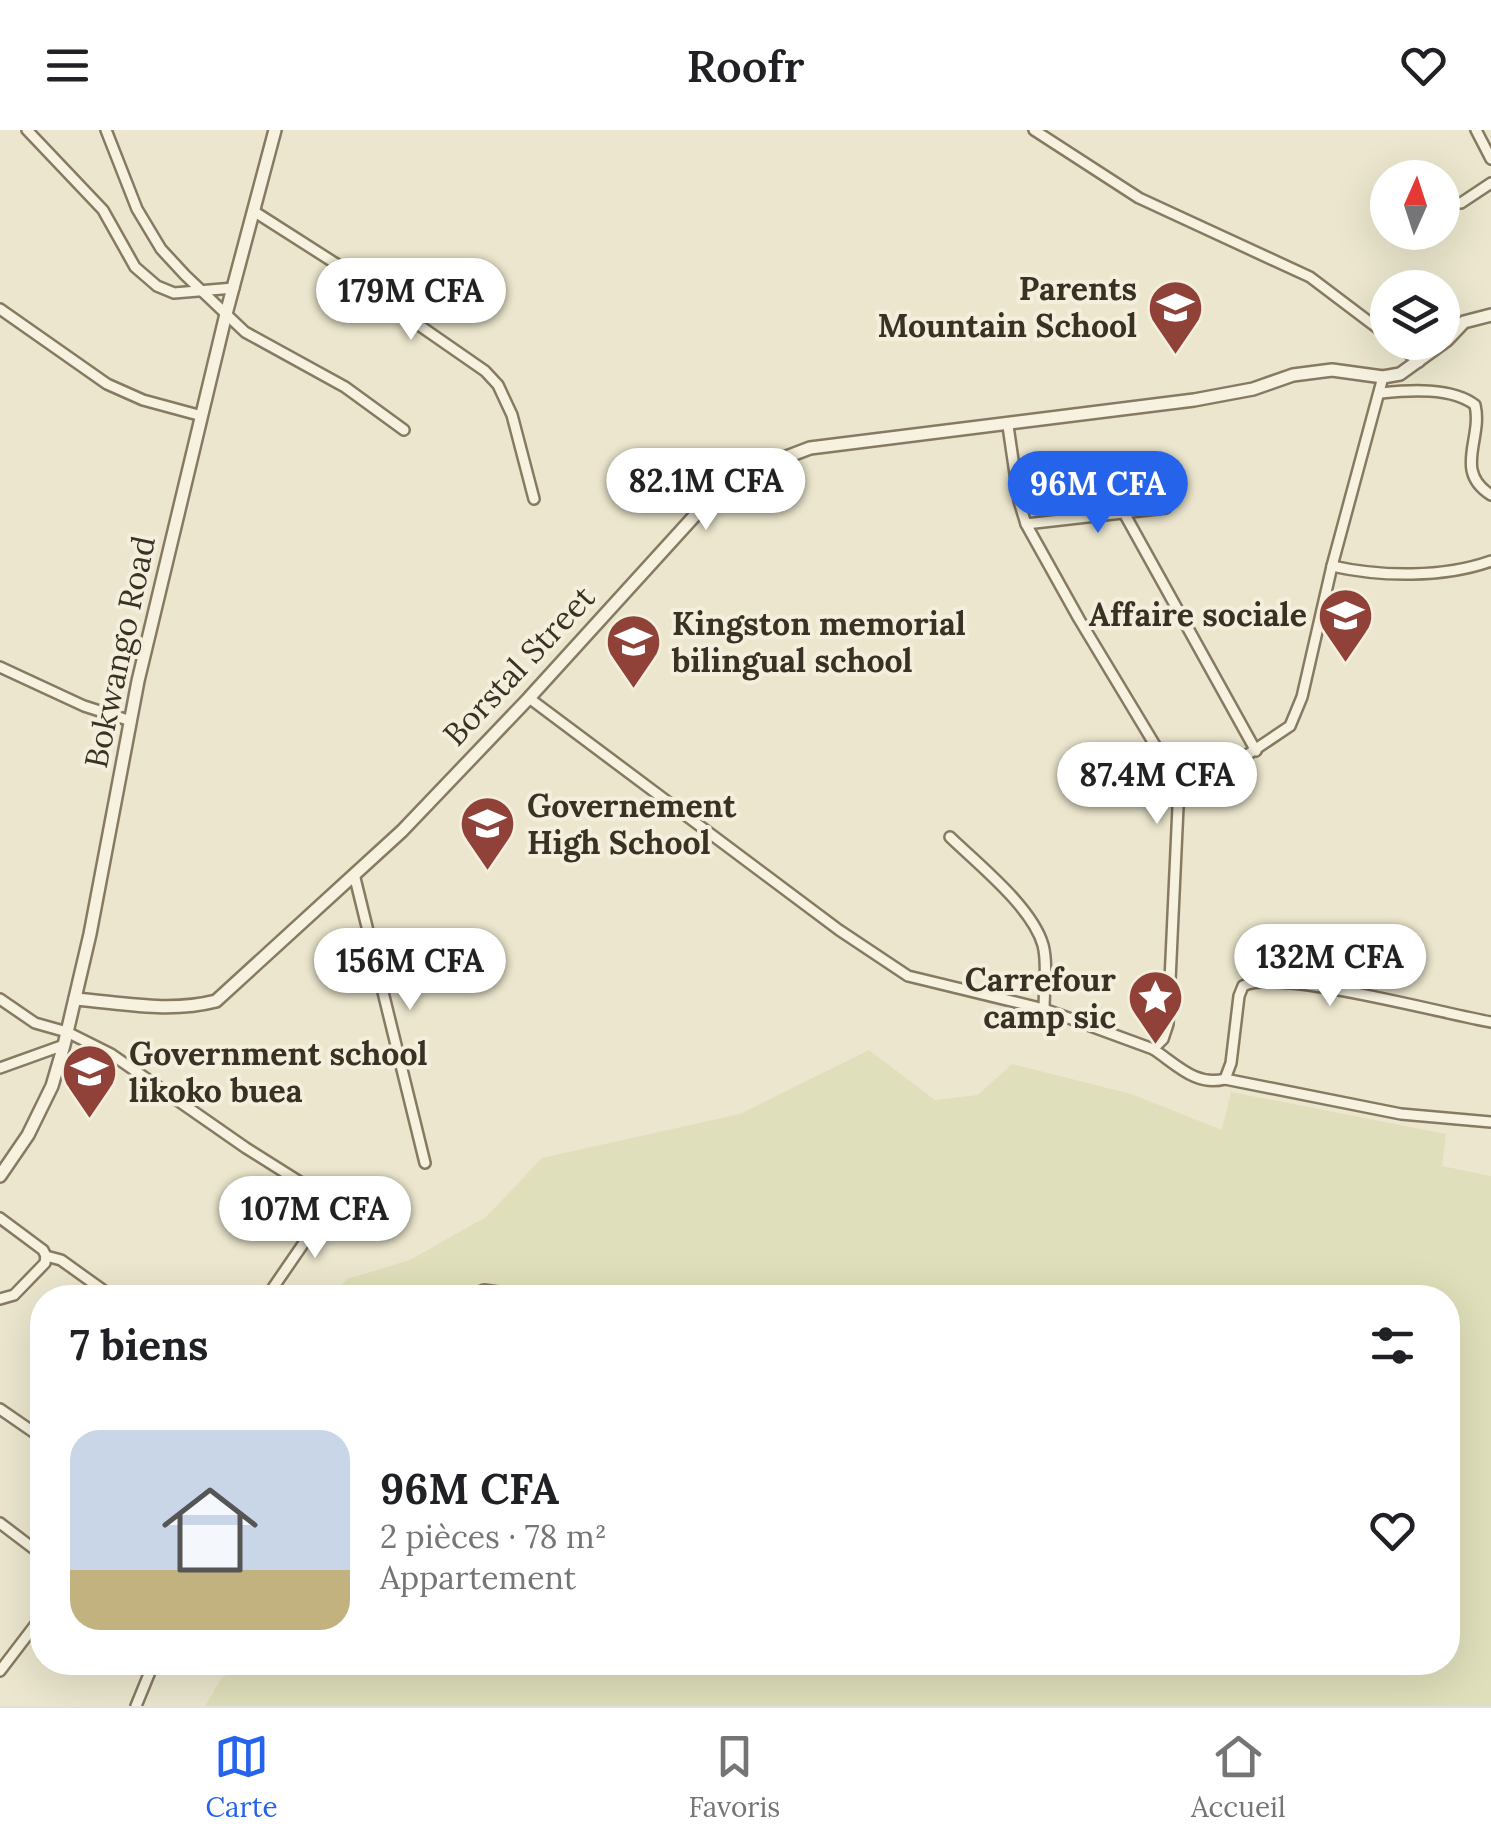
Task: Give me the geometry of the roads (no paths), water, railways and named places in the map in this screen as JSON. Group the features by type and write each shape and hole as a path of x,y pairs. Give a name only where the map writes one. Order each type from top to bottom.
{"street":[{"path":"27,130 104,210 135,266 157,286 174,293 234,288"},
{"path":"106,130 137,208 160,249 245,332 345,386 404,430"},
{"name":"Bokwango Road","path":"0,1176 28,1135 52,1086 76,999 131,721 226,314 275,130"},
{"path":"1034,130 1140,198 1310,277 1370,322"},
{"path":"1476,130 1491,159"},
{"path":"1461,203 1491,183"},
{"path":"255,212 363,280 400,312 485,371 498,385 512,414 534,498"},
{"path":"0,308 108,384 142,400 202,416"},
{"path":"1179,784 1229,766 1290,726 1302,696 1332,566 1383,378 1400,374 1419,362 1464,322 1491,315"},
{"name":"Borstal Street","path":"76,999 154,1008 190,1008 216,1001 402,831 709,500 744,473 810,448 1194,400 1253,389 1293,375 1332,370 1383,378"},
{"path":"1381,393 1436,393 1467,398 1475,405 1471,470 1474,481 1491,495"},
{"path":"1008,426 1026,524 1179,784 1168,1024 1163,1039 1153,1049"},
{"path":"1026,524 1166,508"},
{"path":"1124,513 1256,751"},
{"path":"1332,566 1358,572 1411,572 1469,569 1491,562"},
{"path":"0,668 66,698 131,721"},
{"path":"529,698 840,930 908,976 1044,1009 1153,1049 1199,1080 1225,1079 1402,1114 1491,1122"},
{"path":"950,838 992,877 1037,929 1044,950 1044,1009"},
{"path":"354,874 425,1163"},
{"path":"1225,1079 1231,1063 1240,996 1243,986 1254,980 1300,984 1491,1022"},
{"path":"0,1000 65,1039 111,1054 246,1148 364,1223"},
{"path":"0,1068 65,1039"},
{"path":"275,1285 332,1202"},
{"path":"0,1218 44,1250 46,1256 14,1295 0,1299"},
{"path":"46,1256 61,1260 96,1285"},
{"path":"0,1409 30,1430"},
{"path":"0,1523 30,1546"},
{"path":"0,1672 30,1632"},
{"path":"136,1706 149,1675"}],"place":[{"name":"Parents Mountain School","path":"1176,356"},
{"name":"Affaire sociale","path":"1346,664"},
{"name":"Kingston memorial bilingual school","path":"633,691"},
{"name":"Governement High School","path":"488,873"},
{"name":"Carrefour camp sic","path":"1155,1047"},
{"name":"Government school likoko buea","path":"90,1121"}]}
